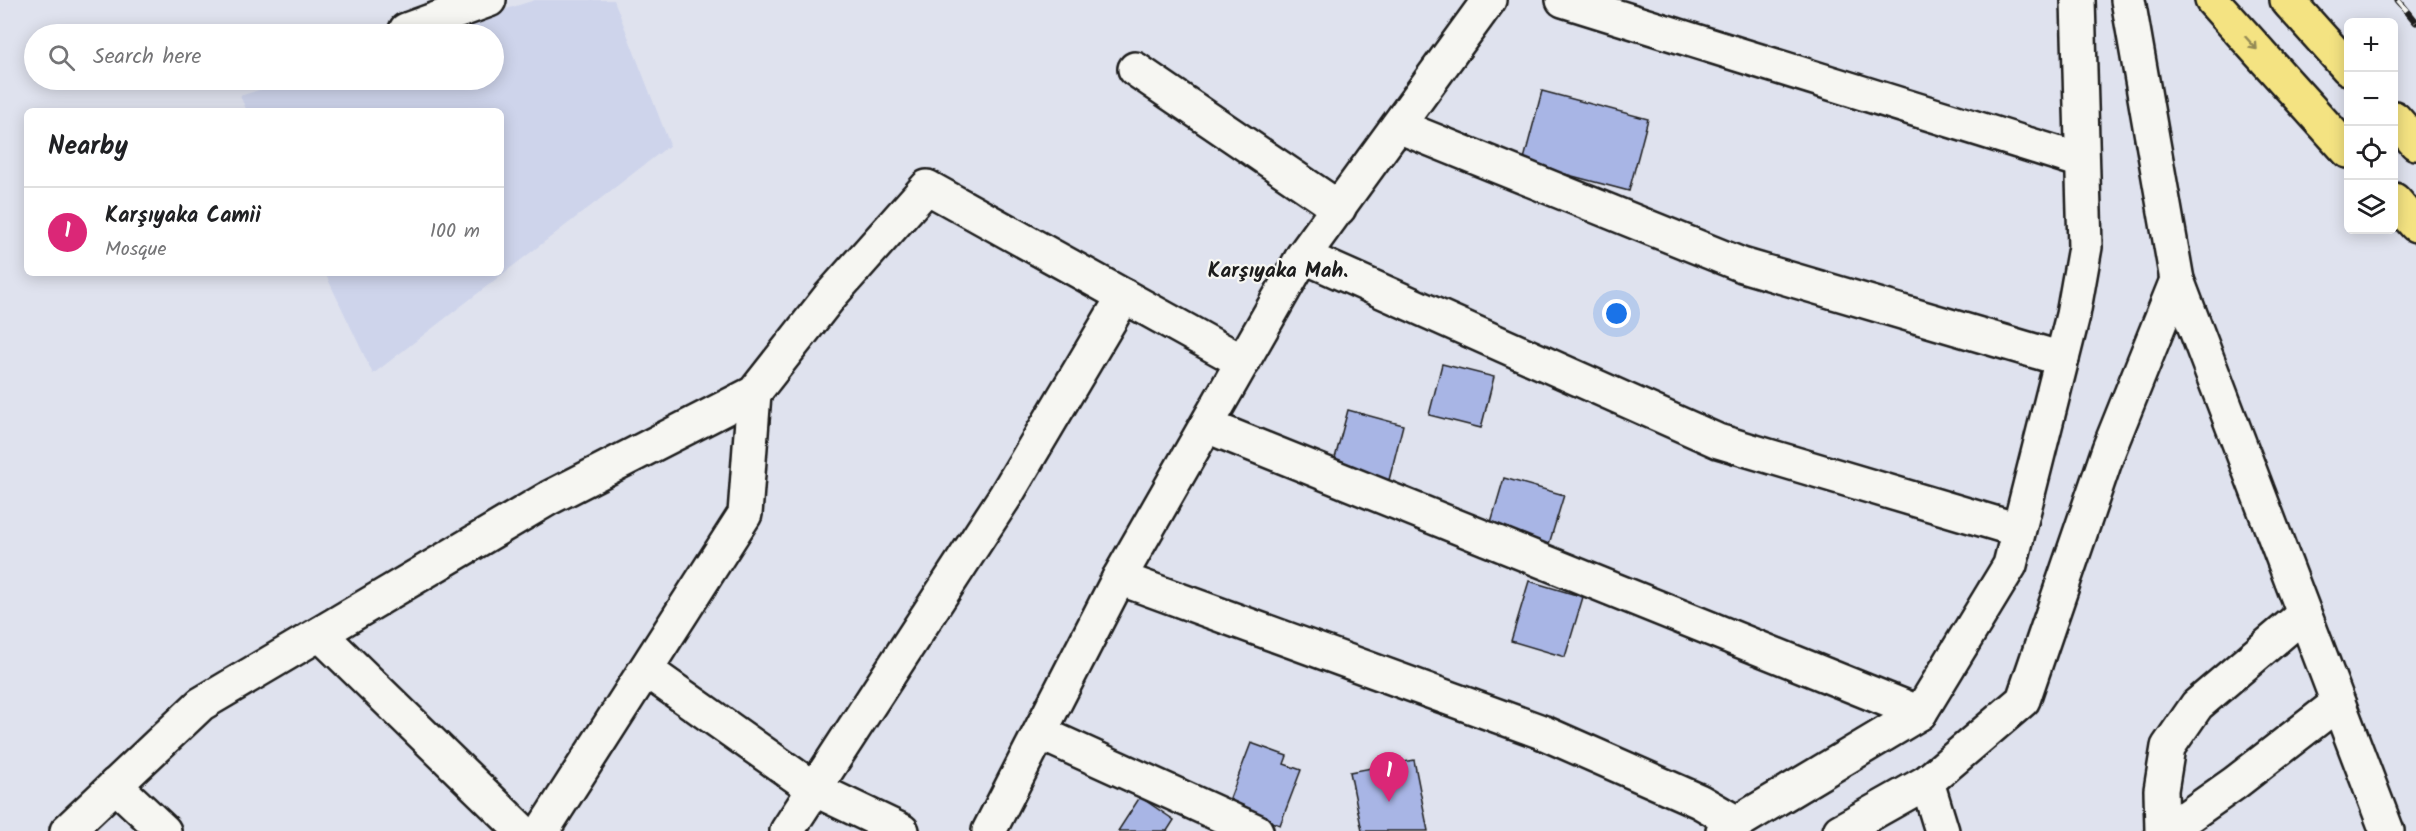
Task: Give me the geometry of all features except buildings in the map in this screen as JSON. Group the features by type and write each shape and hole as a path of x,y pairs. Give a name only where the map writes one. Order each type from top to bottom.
{"main road":[{"path":"2212,0 2344,145"},
{"path":"2287,0 2344,63"},
{"path":"2398,123 2416,143"},
{"path":"2398,205 2416,225"}],"street":[{"path":"423,24 489,0"},
{"path":"989,831 1119,578 1304,256 1489,0"},
{"path":"1563,0 2082,161"},
{"path":"1119,578 1542,732 1699,801 1730,827 1920,713 2010,565 2073,315 2085,247 2078,0"},
{"path":"2128,0 2176,280 2387,831"},
{"path":"1135,69 1339,208"},
{"path":"1398,126 1742,265 2062,359"},
{"path":"67,831 201,704 549,498 754,393 831,295 927,187 1243,362"},
{"path":"1304,256 1718,441 2018,530"},
{"path":"1840,831 1927,782 2023,700 2109,448 2176,280"},
{"path":"787,831 1006,495 1124,296"},
{"path":"542,831 745,514 754,393"},
{"path":"1207,426 1920,713"},
{"path":"2162,831 2161,790 2168,747 2197,705 2304,614"},
{"path":"320,634 522,831"},
{"path":"646,670 814,789 902,831"},
{"path":"2167,831 2235,783 2338,703"},
{"path":"1040,733 1256,831"},
{"path":"1927,782 1942,831"},
{"path":"115,785 164,831"}],"shaded area":[{"path":"535,0 614,0 670,145 504,273 504,108 246,108 240,96 259,90 504,90 504,24 459,24"},
{"path":"326,276 500,276 373,374"}],"railway":[{"path":"2398,0 2416,22"}],"place":[{"name":"Karşıyaka Camii","path":"1389,802"}],"district":[{"name":"Karşıyaka Mah.","path":"1278,271"}]}
